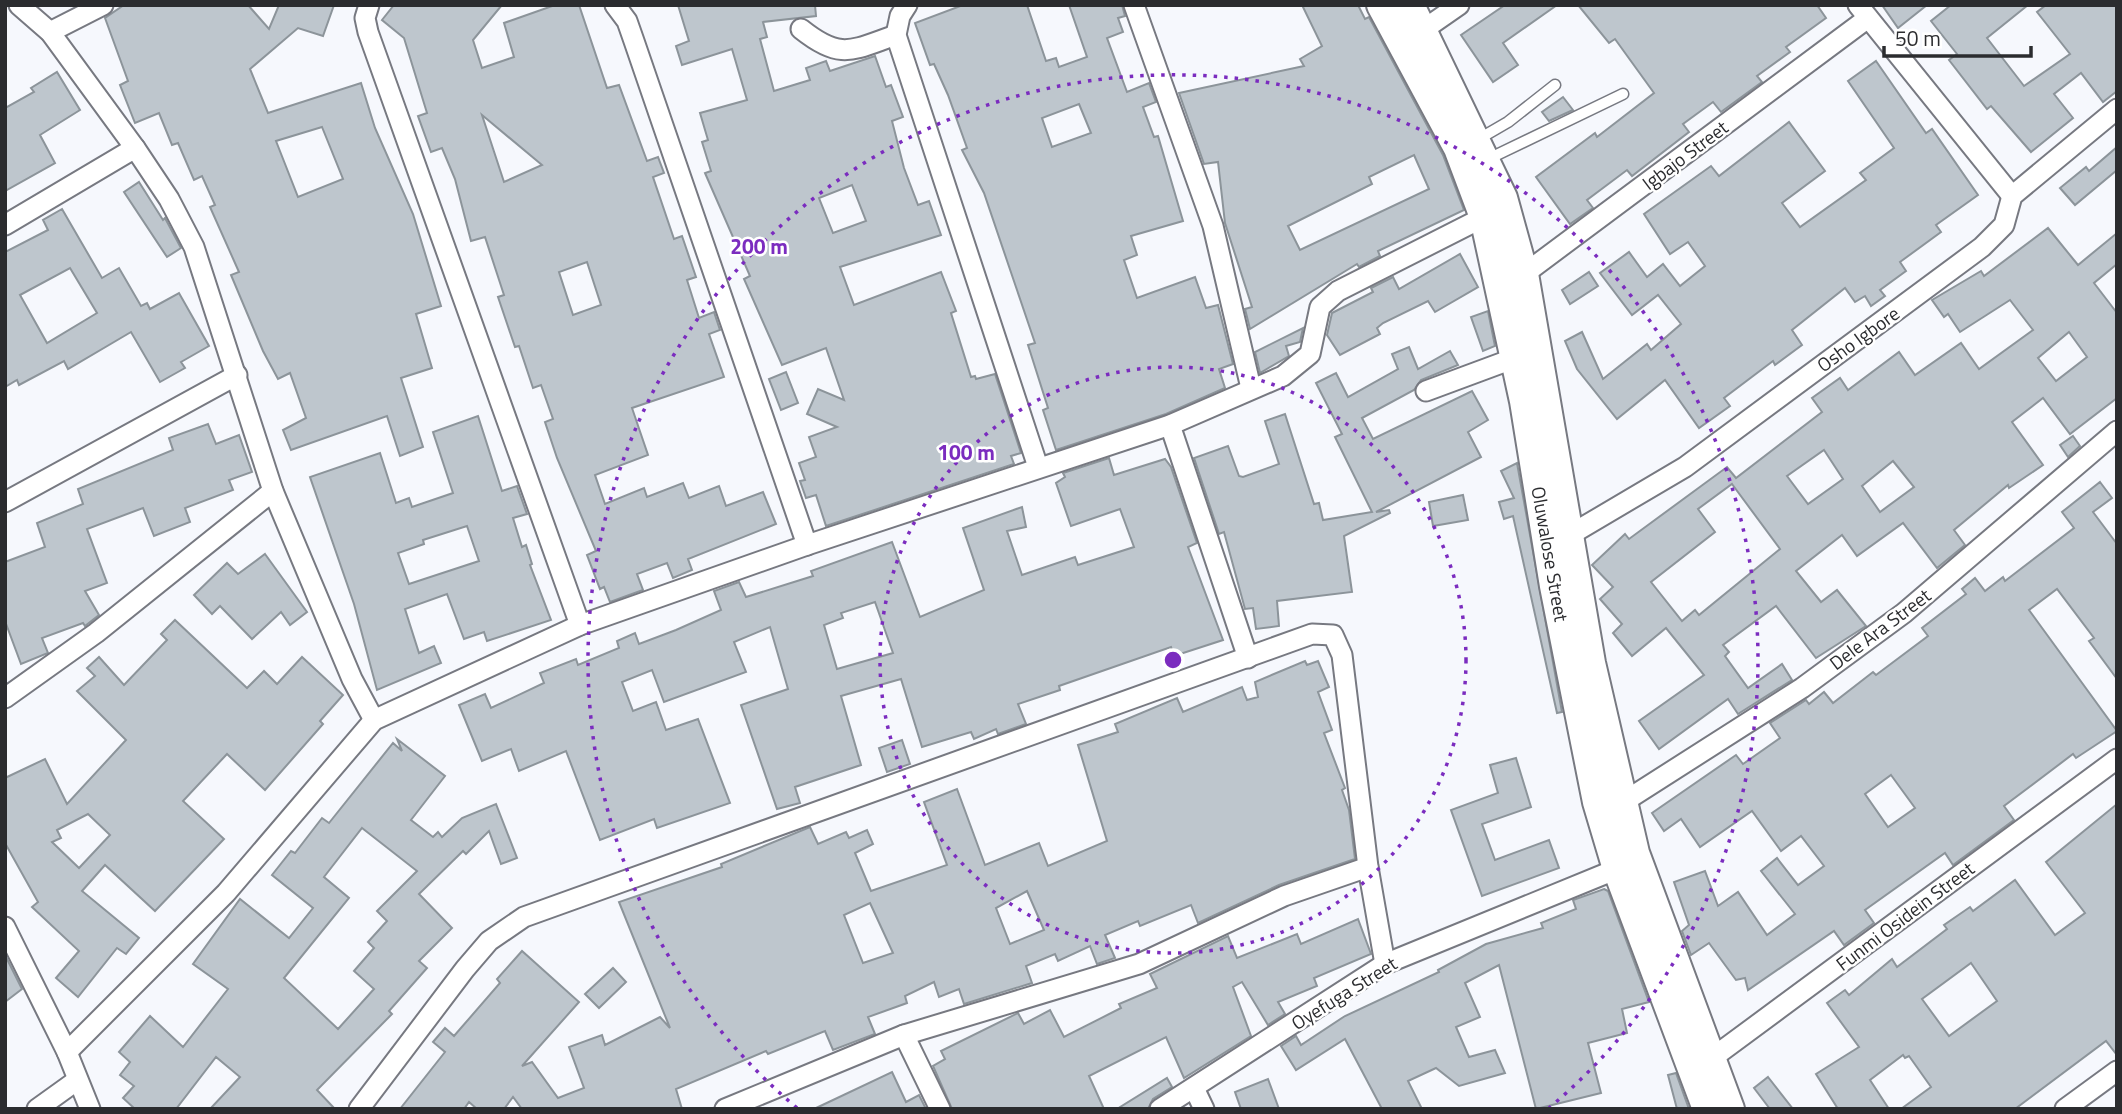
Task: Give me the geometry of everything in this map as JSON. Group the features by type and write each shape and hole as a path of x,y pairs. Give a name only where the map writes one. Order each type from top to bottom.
{"street":[{"path":"19,5 50,32 135,148 169,199 194,247 273,491 352,679 374,720"},
{"path":"50,32 103,5"},
{"path":"369,5 365,18 368,32 580,625"},
{"path":"615,5 627,21 807,545"},
{"path":"907,5 900,16 896,36 1038,467"},
{"path":"1133,5 1213,226 1251,388"},
{"name":"Oluwalose Street","path":"1381,5 1458,148 1483,217 1502,291 1565,583 1597,802 1617,869 1702,1066 1730,1109"},
{"name":"Oluwalose Street","path":"1410,5 1503,198 1524,274 1568,536 1565,583 1591,663 1625,801 1634,853 1702,1066 1707,1109"},
{"path":"1423,30 1459,5"},
{"path":"1863,12 2012,197"},
{"name":"Igbajo Street","path":"1502,291 1863,12"},
{"path":"801,29 821,45 835,51 852,50 896,36"},
{"name":"Osho Igbore","path":"1568,536 1685,467 1982,247 2004,225 2012,197 2117,109"},
{"path":"5,225 135,148"},
{"path":"68,1052 226,893 374,720 580,625 807,545 1170,425 1283,376 1310,354 1320,307 1338,291 1483,217"},
{"path":"1426,391 1515,358"},
{"path":"5,502 237,375"},
{"path":"1170,425 1248,658"},
{"name":"Dele Ara Street","path":"1625,801 1802,688 1904,613 2117,431"},
{"path":"5,698 96,633 273,491"},
{"path":"359,1109 489,941 524,917 1312,634 1333,635 1342,655 1368,867 1385,964"},
{"name":"Funmi Osidein Street","path":"1702,1066 2117,759"},
{"path":"724,1109 904,1035 1139,964 1284,896 1368,867"},
{"name":"Oyefuga Street","path":"1160,1109 1385,964 1617,869"},
{"path":"5,927 68,1052 76,1081 90,1109"},
{"path":"904,1035 940,1109"},
{"path":"2065,1109 2117,1071"},
{"path":"37,1109 76,1081"},
{"path":"1194,1088 1204,1109"}],"lane":[{"path":"1481,150 1508,122 1555,85"},
{"path":"1481,150 1623,93"}],"building":[{"path":"124,5 248,5 269,29 279,5 334,5 323,36 298,28 250,69 268,113 361,83 375,128 413,214 441,306 416,314 432,368 401,378 423,447 400,456 387,416 291,450 283,430 306,418 290,373 278,379 263,351 231,275 239,272 210,207 215,205 202,176 194,180 178,143 172,145 159,113 135,123 120,85 128,81 105,18","holes":["322,127 343,179 298,197 276,141"]},
{"path":"394,5 502,5 473,40 482,68 514,57 504,23 555,5 579,5 607,88 619,85 647,161 658,157 664,173 653,177 674,239 682,236 696,277 687,280 699,318 714,312 720,330 709,334 724,377 632,408 648,455 595,475 605,504 644,488 647,497 683,483 689,498 719,486 726,506 763,492 776,524 688,559 692,570 673,578 667,563 637,574 643,590 610,602 604,587 600,589 587,555 596,551 545,422 553,419 541,385 533,388 519,346 515,347 498,297 504,295 485,237 471,241 455,179 442,148 431,152 418,116 427,113 404,38 382,20","holes":["482,115 542,165 504,182","587,262 601,305 573,315 559,272"]},
{"path":"678,5 815,5 816,16 763,22 767,37 760,39 774,91 810,80 806,68 826,61 830,71 875,56 886,87 891,85 903,117 892,121 904,168 918,205 929,201 941,235 840,267 854,305 941,272 956,311 951,313 971,377 975,376 976,379 995,374 1021,453 1011,456 1014,464 826,526 816,495 806,498 800,481 805,480 799,463 816,457 809,437 837,427 807,414 818,389 844,400 826,348 782,365 744,279 750,276 705,173 711,171 702,142 708,140 700,113 747,100 732,49 682,65 676,46 689,41","holes":["852,185 866,221 833,233 819,198"]},
{"path":"963,5 1027,5 1046,61 1056,58 1059,67 1087,57 1069,5 1122,5 1125,16 1118,18 1123,32 1107,38 1127,92 1149,83 1156,102 1143,107 1154,137 1158,136 1183,221 1131,236 1137,255 1124,260 1137,298 1195,277 1206,308 1218,305 1233,364 1219,369 1225,388 1166,414 1056,450 1043,410 1048,408 1028,345 1035,343 984,193 962,150 967,148 948,95 934,64 930,65 915,23","holes":["1079,104 1091,133 1052,147 1042,118"]},
{"path":"1302,5 1358,5 1365,19 1369,17 1443,155 1464,210 1378,251 1380,256 1359,267 1357,264 1250,329 1245,309 1252,307 1225,223 1218,162 1204,164 1179,93 1304,66 1300,59 1322,46","holes":["1414,155 1429,189 1300,250 1288,226 1372,184 1369,177"]},
{"path":"1505,5 1557,5 1503,43 1518,65 1493,82 1461,35"},
{"path":"1578,5 1817,5 1826,18 1786,47 1790,52 1757,76 1762,82 1721,112 1713,102 1683,124 1689,132 1632,176 1627,170 1587,200 1593,208 1570,224 1536,177 1595,133 1597,137 1654,93 1615,39 1609,43"},
{"path":"1882,5 1927,5 1898,28"},
{"path":"1951,5 2028,5 1987,38 2024,86 2070,54 2037,12 2046,5 2117,5 2117,91 2103,102 2081,73 2054,94 2073,118 2031,152 1991,106 1987,109 1949,60 1957,54 1931,21"},
{"path":"1876,61 1926,133 1932,129 1978,195 1936,225 1941,232 1900,262 1906,271 1880,290 1885,296 1871,306 1865,296 1855,302 1845,288 1792,330 1802,345 1775,365 1773,361 1724,398 1730,406 1699,428 1665,380 1617,419 1577,369 1565,341 1582,332 1603,379 1647,344 1651,350 1681,324 1658,295 1632,315 1600,273 1629,252 1647,277 1663,264 1680,286 1705,266 1688,242 1670,254 1644,214 1711,166 1719,176 1789,122 1825,171 1782,203 1800,227 1866,180 1860,173 1894,148 1848,81"},
{"path":"57,72 80,110 40,135 55,163 5,191 5,108 34,92 31,88"},
{"path":"1563,97 1573,110 1549,121 1542,112"},
{"path":"2117,147 2117,170 2075,205 2060,188 2086,167 2089,171"},
{"path":"139,182 163,220 165,218 181,248 167,257 124,192"},
{"path":"62,209 102,278 119,268 141,306 147,303 150,309 179,293 209,346 181,362 185,368 160,382 131,332 68,369 64,361 19,385 17,380 5,387 5,252 48,230 43,220","holes":["70,268 97,313 47,343 20,295"]},
{"path":"2048,228 2078,265 2117,233 2117,264 2094,283 2117,313 2117,398 2070,434 2043,398 2012,422 2043,465 2009,488 2008,485 1954,530 1965,545 1937,568 1903,523 1857,556 1842,535 1796,571 1821,602 1837,590 1866,626 1816,658 1776,606 1723,645 1729,652 1725,656 1748,688 1782,664 1792,680 1738,714 1728,699 1659,749 1639,721 1704,675 1666,628 1632,656 1613,633 1622,624 1600,599 1613,587 1592,565 1625,534 1629,539 1727,467 1736,478 1822,412 1812,398 1840,378 1848,390 1899,352 1915,375 1961,343 1979,369 2033,330 2010,300 1960,332 1948,314 1944,317 1932,300 1981,271 1984,276","holes":["2069,332 2087,357 2056,381 2038,358","1824,450 1843,479 1808,504 1787,476","1893,461 1914,487 1880,512 1862,486","1732,484 1780,549 1699,615 1695,610 1682,621 1651,582 1715,532 1698,509"]},
{"path":"1460,254 1478,287 1435,312 1428,301 1383,323 1377,328 1380,334 1340,355 1327,335 1332,313 1373,292 1371,288 1393,277 1399,289"},
{"path":"1589,272 1598,286 1570,304 1562,290"},
{"path":"1488,311 1495,346 1483,351 1471,317"},
{"path":"1303,328 1300,342 1286,346 1289,356 1260,373 1255,352"},
{"path":"1409,347 1418,369 1450,351 1458,365 1421,380 1414,390 1362,418 1373,439 1472,391 1488,420 1468,432 1481,457 1376,512 1389,510 1390,513 1344,536 1352,592 1277,601 1279,626 1256,629 1253,608 1245,609 1224,532 1219,534 1194,458 1228,446 1239,476 1243,477 1279,464 1265,421 1285,414 1314,504 1319,503 1323,520 1372,512 1335,437 1342,434 1316,383 1336,373 1348,397 1398,369 1392,354"},
{"path":"786,372 798,403 781,410 769,379"},
{"path":"478,416 502,491 517,486 527,514 513,518 522,547 526,545 532,564 530,565 551,620 487,641 484,632 464,639 447,594 405,609 419,653 434,646 441,663 377,690 354,604 310,477 380,453 396,503 409,498 412,507 453,493 433,432","holes":["467,526 479,561 409,584 398,553 424,544 423,540"]},
{"path":"208,424 216,444 239,435 252,472 229,480 233,490 185,508 190,522 154,536 143,508 87,529 107,583 85,591 99,615 85,626 83,623 42,638 48,653 21,664 5,621 5,562 45,547 37,523 83,504 78,489 173,450 169,438"},
{"path":"2073,436 2080,446 2068,457 2060,445"},
{"path":"1109,458 1114,475 1165,459 1171,467 1197,543 1188,547 1223,640 1174,656 1171,647 1059,686 1060,690 1018,704 1026,724 998,734 996,729 974,739 971,732 922,747 901,679 841,696 861,765 795,787 800,803 777,809 741,705 788,689 770,627 734,642 746,672 664,702 652,670 622,682 633,711 656,702 666,730 698,719 730,803 657,828 654,819 600,840 566,751 519,771 511,749 482,761 459,705 485,694 491,708 544,683 540,673 576,659 578,665 619,648 617,641 635,633 639,644 676,630 721,610 714,591 739,582 746,597 813,576 811,571 892,542 920,617 984,590 963,528 1022,507 1026,527 1007,531 1022,575 1075,557 1078,565 1134,547 1120,509 1071,526 1056,483 1065,477 1063,473","holes":["875,602 893,653 837,669 824,625 843,618 841,613"]},
{"path":"1517,463 1562,712 1557,713 1513,516 1504,519 1499,502 1514,498 1501,471"},
{"path":"2100,482 2112,498 2093,512 2117,544 2117,679 2089,641 2094,638 2057,589 2029,610 2117,731 2076,758 2073,754 2004,806 2014,820 1953,865 1945,853 1865,910 1874,923 1844,945 1834,931 1748,990 1745,978 1736,980 1709,943 1691,955 1682,931 1689,925 1674,882 1705,871 1718,906 1738,892 1767,935 1795,914 1761,871 1777,858 1798,885 1824,866 1801,836 1781,851 1752,811 1700,847 1681,819 1664,831 1652,813 1736,755 1743,764 1780,738 1770,723 1806,700 1809,704 1824,692 1833,703 1873,672 1876,675 1928,636 1922,628 1966,594 1962,589 1975,578 1985,591 2003,577 2005,581 2074,528 2062,512","holes":["1891,775 1915,808 1888,827 1865,794"]},
{"path":"1463,495 1468,520 1433,526 1429,502"},
{"path":"265,554 307,612 290,625 281,612 252,639 220,606 212,614 194,595 227,563 238,574"},
{"path":"175,620 247,688 264,671 277,684 302,657 343,695 320,721 323,724 265,790 227,754 183,801 224,839 155,911 105,865 82,891 139,938 126,954 117,948 78,997 56,978 79,951 32,907 38,902 5,843 5,778 45,759 67,804 126,740 77,691 95,676 87,668 99,657 124,685 167,640 161,634","holes":["88,814 110,835 79,868 52,842 61,838 57,830"]},
{"path":"1305,661 1307,665 1318,661 1329,687 1318,692 1332,730 1324,733 1345,788 1342,790 1349,810 1355,859 1279,885 1198,923 1191,905 1140,926 1138,921 1105,935 1115,958 1097,964 1090,946 1058,961 1055,954 1026,966 1032,983 964,1004 959,989 939,997 934,982 905,996 907,1003 868,1017 875,1034 833,1050 825,1031 768,1054 766,1051 676,1089 682,1109 522,1109 513,1097 504,1109 477,1109 469,1102 464,1109 400,1109 445,1052 433,1042 445,1028 454,1036 500,983 497,979 522,951 579,1002 522,1066 532,1062 558,1098 584,1088 569,1047 602,1035 605,1045 660,1017 670,1028 619,902 722,867 721,864 810,827 818,844 846,832 849,838 867,830 873,844 855,853 871,891 947,865 924,802 957,789 985,865 1039,843 1048,866 1107,841 1078,745 1118,732 1115,724 1177,698 1183,712 1242,687 1247,700 1258,697 1255,682","holes":["1027,891 1044,930 1010,944 996,908","870,903 893,953 863,963 844,915"]},
{"path":"397,739 445,776 411,820 433,837 438,832 442,837 462,818 496,804 517,858 501,864 489,831 466,854 463,851 419,894 452,928 419,961 427,968 389,1011 392,1014 317,1090 335,1109 210,1109 240,1077 216,1057 176,1109 135,1109 123,1098 134,1086 120,1075 130,1062 119,1052 150,1016 183,1047 228,989 193,964 240,899 289,938 313,908 272,875 291,851 295,853 322,818 329,823 393,743 402,751","holes":["362,828 417,871 377,911 387,921 368,942 374,948 354,971 374,989 338,1029 284,978 349,898 324,877"]},
{"path":"902,740 910,764 887,772 879,748"},
{"path":"1516,758 1531,807 1482,824 1495,860 1549,840 1559,868 1482,896 1451,810 1498,793 1490,765"},
{"path":"2117,804 2117,1055 2106,1041 2015,1109 1901,1109 1931,1087 1909,1056 1905,1058 1903,1055 1870,1080 1889,1109 1838,1109 1816,1074 1859,1047 1827,1003 1845,990 1849,995 1892,959 1897,967 1947,929 1944,925 1970,907 1973,911 2015,880 2055,935 2085,913 2046,862","holes":["1971,963 1997,1001 1949,1036 1922,999"]},
{"path":"1604,889 1608,891 1649,1002 1622,1009 1627,1033 1588,1043 1601,1093 1536,1109 1499,965 1465,983 1480,1017 1456,1027 1469,1057 1495,1050 1505,1073 1459,1086 1436,1068 1408,1081 1422,1109 1382,1109 1345,1039 1296,1070 1281,1046 1296,1036 1301,1045 1345,1016 1439,972 1438,970 1486,944 1543,928 1541,923 1576,909 1573,900"},
{"path":"1358,919 1371,954 1314,978 1317,986 1278,1002 1285,1014 1268,1025 1242,982 1233,987 1251,1036 1184,1078 1166,1037 1089,1076 1104,1109 952,1109 933,1066 945,1059 941,1051 1018,1013 1024,1024 1050,1010 1064,1037 1121,1008 1119,1004 1157,988 1150,974 1228,936 1237,958 1297,934 1301,944"},
{"path":"5,955 22,989 5,1002"},
{"path":"613,968 626,982 599,1008 585,994"},
{"path":"892,1072 906,1102 919,1095 926,1109 814,1109"},
{"path":"1676,1073 1689,1109 1677,1109 1668,1075"},
{"path":"1768,1077 1793,1109 1770,1109 1754,1088"},
{"path":"1167,1078 1172,1087 1153,1099 1148,1109 1117,1109"},
{"path":"1268,1079 1279,1109 1241,1109 1235,1092"}]}
